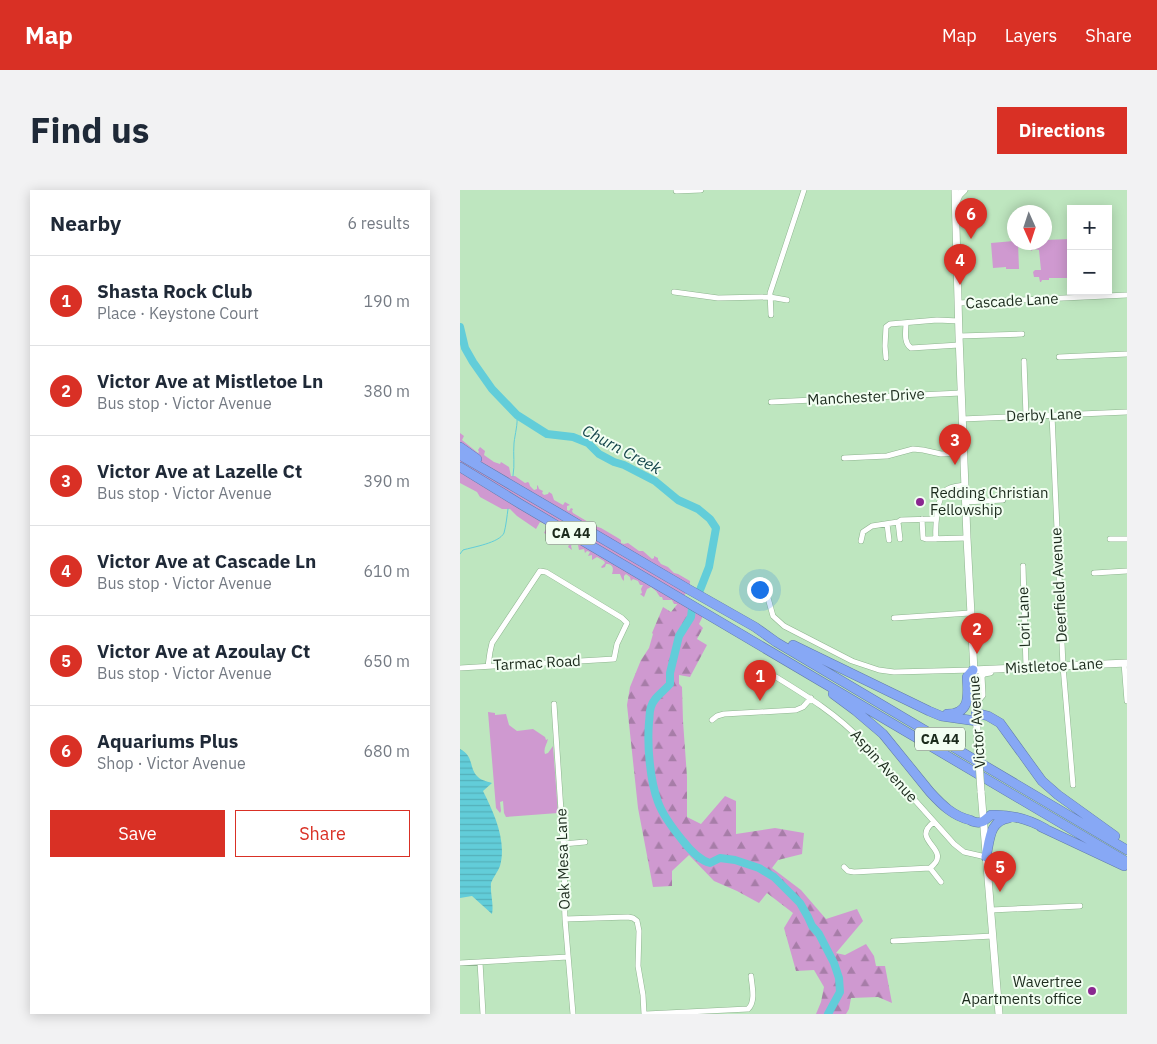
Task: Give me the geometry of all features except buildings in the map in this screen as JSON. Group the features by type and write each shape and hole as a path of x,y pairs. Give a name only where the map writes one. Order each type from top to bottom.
{"highway":[{"path":"460,447 507,482"},
{"name":"CA 44","path":"460,455 688,590 755,627 1127,850"},
{"name":"CA 44","path":"460,467 1127,862"},
{"path":"460,475 522,505"},
{"path":"755,627 941,716 976,712 1000,723 1034,771 1048,787 1127,845"},
{"path":"929,711 953,714 961,710 968,699 968,675 973,670"},
{"path":"804,671 812,679 856,710 883,734 930,792 946,808 962,818 978,823 991,815 1008,815 1025,819 1127,868"},
{"path":"986,857 993,827 1000,820 1007,818 1016,819 1046,829"}],"main road":[{"name":"Victor Avenue","path":"955,190 964,485 973,670 999,1014"},
{"path":"955,205 964,190"},
{"name":"Mistletoe Lane","path":"973,670 1126,663"},
{"path":"976,712 982,695 981,678 984,674 999,672 1006,668"}],"street":[{"path":"676,191 701,190"},
{"path":"771,315 770,293 804,190"},
{"path":"674,292 718,298 770,297 787,300"},
{"name":"Cascade Lane","path":"958,303 1127,295"},
{"path":"886,358 886,327 890,324 937,320 958,321"},
{"path":"906,323 906,341 911,348 959,345"},
{"path":"959,336 1022,334"},
{"path":"1059,357 1127,354"},
{"path":"1024,361 1026,416"},
{"name":"Manchester Drive","path":"771,402 961,393"},
{"name":"Derby Lane","path":"962,418 1127,412"},
{"name":"Deerfield Avenue","path":"1052,415 1063,666 1073,785"},
{"path":"844,458 881,457 913,450 924,450 940,454 963,453"},
{"path":"936,538 935,519 943,492 947,488 964,485"},
{"path":"965,502 1003,500"},
{"path":"922,519 923,538 967,538"},
{"path":"861,541 863,532 872,526 901,520 935,519"},
{"path":"898,522 900,539"},
{"path":"887,524 889,540"},
{"path":"1110,539 1127,539"},
{"name":"Lori Lane","path":"1023,566 1026,667"},
{"name":"Tarmac Road","path":"460,668 614,660 617,644 627,624 626,621 542,570 539,571 494,641 488,666"},
{"path":"1094,573 1127,571"},
{"name":"Mistletoe Lane","path":"768,598 773,616 784,626 844,657 871,668 884,672 973,670"},
{"path":"894,618 970,613"},
{"path":"1126,663 1127,700"},
{"name":"Aspin Avenue","path":"776,677 830,712 861,740 954,844 967,853 986,857"},
{"path":"712,720 724,714 796,710 803,707 811,698"},
{"name":"Oak Mesa Lane","path":"554,704 565,872 565,920 572,1014"},
{"path":"844,867 848,871 854,872 930,868 935,864 938,855 925,834 927,828 934,822"},
{"path":"563,844 585,842"},
{"path":"930,868 941,882"},
{"path":"991,910 1080,906"},
{"path":"565,920 628,916 637,920 639,931 638,966 645,1014 720,1012 746,1009 750,1007 752,1002 751,976"},
{"path":"893,941 993,936"},
{"path":"460,963 568,957"},
{"path":"480,962 483,1014"}],"green space":[{"path":"1067,239 1067,278 1049,278 1049,280 1042,280 1040,282 1039,277 1034,277 1033,272 1041,270 1039,250 1052,250 1052,240"},
{"path":"1007,242 1007,250 1018,250 1019,269 993,268 991,243"},
{"path":"460,433 464,436 462,440 478,453 480,447 485,451 484,455 494,462 500,464 501,462 509,467 511,476 515,476 525,483 528,482 534,490 537,489 537,485 544,495 549,492 554,500 563,505 565,502 570,505 567,506 567,510 573,509 573,513 618,538 621,540 621,543 628,543 639,551 643,551 652,559 654,556 658,558 661,564 690,581 688,590 678,604 674,604 672,600 663,600 651,587 647,589 644,597 640,594 642,593 643,585 640,585 638,581 633,579 631,581 630,577 626,574 624,581 620,574 612,574 612,566 606,564 602,568 605,563 604,561 597,557 592,560 592,555 588,556 590,552 587,551 585,553 584,549 579,550 578,545 573,543 571,546 572,550 568,547 570,542 562,544 566,539 565,536 562,537 557,533 553,538 550,537 551,530 546,534 544,533 547,527 545,524 540,522 536,529 510,509 502,509 460,483"},
{"path":"679,602 703,616 699,624 703,628 697,639 707,645 690,677 679,675 679,684 682,687 687,777 687,817 701,824 725,796 736,801 736,834 775,828 804,833 802,854 778,860 772,868 801,890 826,919 857,909 863,921 836,953 845,955 866,944 874,956 876,966 885,966 892,1003 878,997 851,998 846,1014 816,1014 824,987 814,970 796,971 784,928 793,913 767,893 759,903 714,881 689,855 672,871 672,886 653,887 638,808 627,705 630,687 641,660 649,648 652,633 663,607 671,612"},
{"path":"488,712 495,713 495,715 506,714 509,725 517,731 533,729 545,737 546,740 548,739 545,754 553,746 558,813 506,817 503,801 500,802 500,813 496,808"}],"water":[{"path":"460,749 467,755 478,777 492,783 483,791 501,837 502,857 500,866 491,883 492,914 472,896 460,898"}],"waterway":[{"name":"Churn Creek","path":"460,327 465,348 473,362 492,389 517,415 547,434 573,437 588,443 599,454 655,481 678,500 698,509 710,519 716,528 709,567 700,590"},
{"path":"513,476 517,415"},
{"path":"460,554 463,550 491,542 501,536 505,530 508,509"},
{"name":"Churn Creek","path":"692,609 691,617 679,636 670,673 670,684 654,701 650,711 648,742 653,784 658,802 672,828 698,857 710,863 720,858 735,860 759,868 774,877 800,903 812,926 819,934 834,963 839,978 840,992 828,1014"}],"place":[{"name":"Aquariums Plus","path":"971,239"},
{"name":"Victor Ave at Cascade Ln","path":"960,285"},
{"name":"Victor Ave at Lazelle Ct","path":"955,465"},
{"name":"Redding Christian Fellowship","path":"920,502"},
{"name":"Victor Ave at Mistletoe Ln","path":"977,654"},
{"name":"Shasta Rock Club","path":"760,701"},
{"name":"Victor Ave at Azoulay Ct","path":"1000,892"},
{"name":"Wavertree Apartments office","path":"1092,991"}]}
